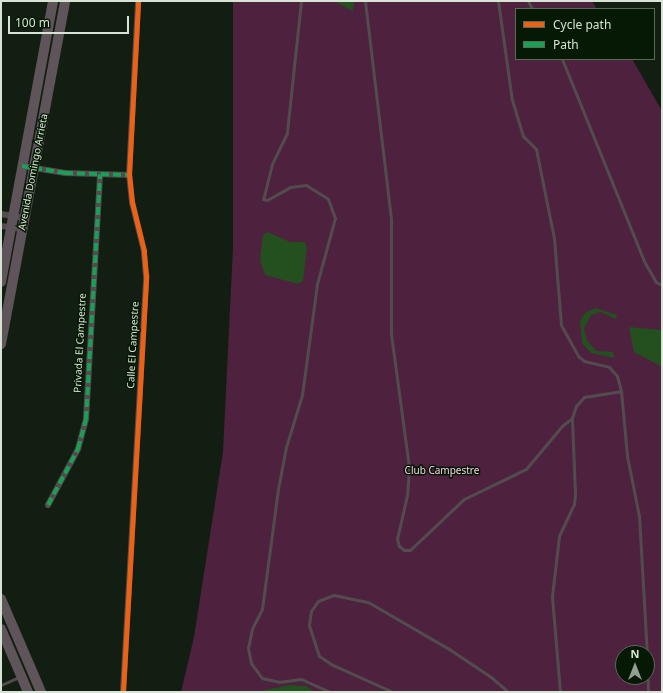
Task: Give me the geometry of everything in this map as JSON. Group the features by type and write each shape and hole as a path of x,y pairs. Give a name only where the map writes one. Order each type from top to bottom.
{"main road":[{"name":"Avenida Domingo Arrieta","path":"1,282 6,227 13,216 53,1"},
{"name":"Avenida Domingo Arrieta","path":"1,344 65,1"},
{"path":"1,599 41,692"},
{"path":"1,629 3,642 28,692"}],"street":[{"name":"Calle El Campestre","path":"123,692 146,276 144,251 132,202 129,175 138,1"},
{"path":"22,166 34,169 129,175"},
{"name":"Privada El Campestre","path":"48,505 78,449 86,419 100,174"},
{"path":"1,214 24,218"},
{"path":"6,227 22,229"}],"lane":[{"path":"301,1 287,133 272,164 263,199 268,200 290,186 312,187 328,199 335,218 317,284 302,395 282,468 262,609 252,629 248,648 251,663 262,678 279,682 301,679 330,692"},
{"path":"365,1 391,220 391,334 409,468 407,495 397,539 399,546 404,550 410,550 464,499 526,469 572,418 578,402 584,397 621,391"},
{"path":"498,1 512,100 523,136 536,149 554,238 561,325 578,356 584,361 609,368 617,376 621,391 627,456 639,516 647,645"},
{"path":"562,60 645,262 656,282 662,285"},
{"path":"560,692 552,596 559,536 574,504 575,494 572,418"},
{"path":"393,692 331,664 319,656 309,625 310,611 318,601 334,595 368,602 449,649 491,677 508,692"},
{"path":"1,686 21,676"}],"green space":[{"name":"Club Campestre","path":"233,1 592,1 596,8 515,8 515,60 633,60 662,111 662,692 181,692 194,637 223,452 233,248"}],"shaded area":[{"path":"333,1 354,1 353,11"},
{"path":"268,232 290,242 305,242 307,248 303,281 298,284 265,275 260,260 263,235"},
{"path":"595,308 617,315 616,319 600,312 591,315 584,328 587,340 596,351 613,352 614,358 591,353 582,343 580,321 585,313"},
{"path":"629,327 662,330 662,367 634,352"},
{"path":"290,685 306,686 315,692 260,691"}],"marked path":[{"path":"22,166 65,173 129,175"},
{"path":"48,505 78,449 86,419 100,174"}],"cycle path":[{"path":"123,692 146,276 144,251 132,202 129,175 138,1"}]}
